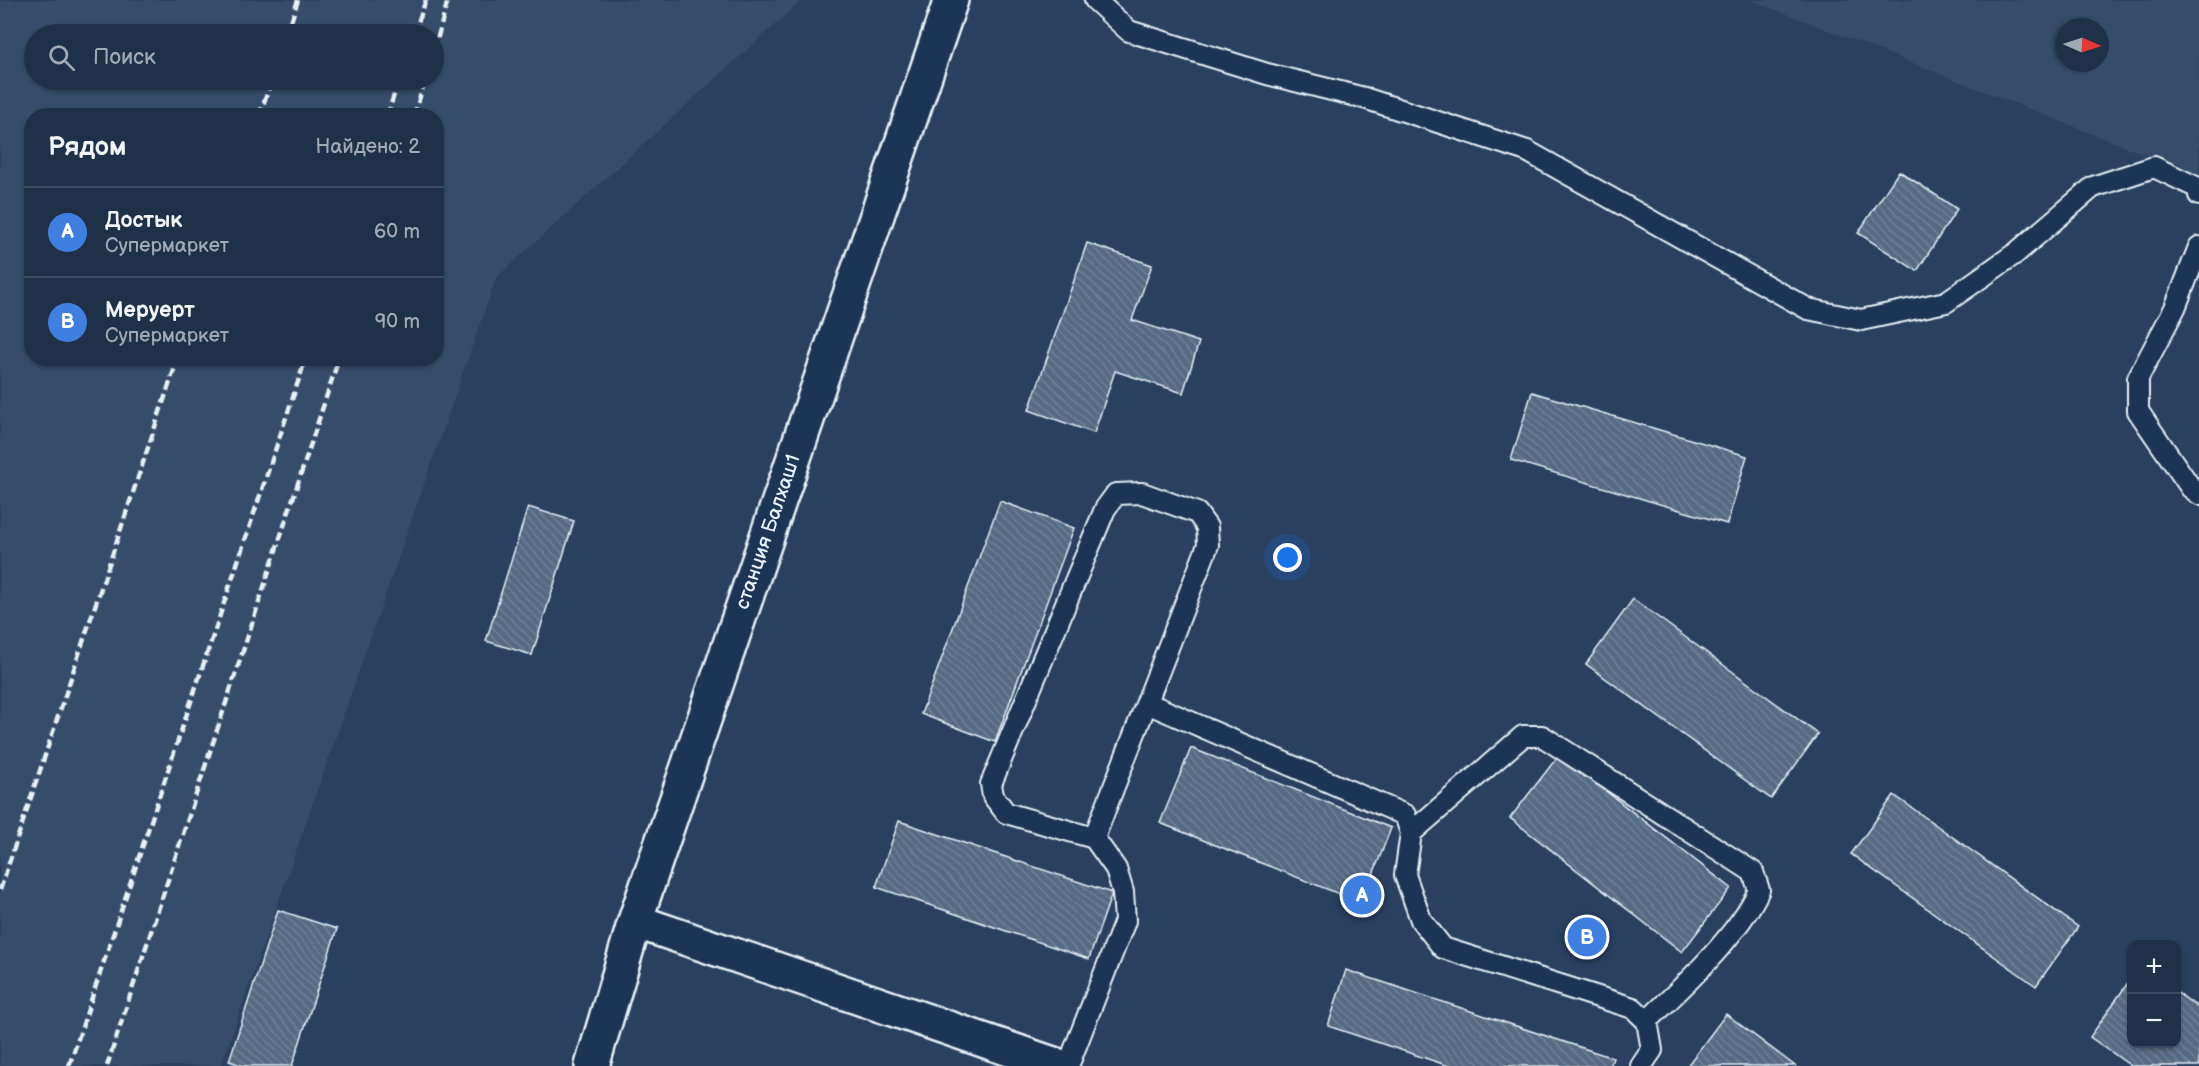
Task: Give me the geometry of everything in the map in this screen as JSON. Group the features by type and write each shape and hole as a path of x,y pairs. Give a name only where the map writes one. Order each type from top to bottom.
{"street":[{"name":"станция Балхаш1","path":"592,1066 635,921 951,0"},
{"path":"635,921 1059,1066"}],"lane":[{"path":"1095,0 1129,31 1267,74 1364,98 1527,151 1808,309 1861,320 1946,302 2016,253 2093,187 2154,167 2198,188 2199,195"},
{"path":"2199,248 2175,308 2138,378 2138,411 2191,488 2199,494"},
{"path":"1068,1066 1125,921 1123,892 1116,869 1094,838 1006,813 993,796 991,784 1105,509 1116,494 1142,493 1197,513 1207,527 1208,545 1094,838"},
{"path":"1147,703 1405,815 1411,833 1405,875 1421,920 1443,948 1634,1008 1647,1021 1652,1050 1641,1066"},
{"path":"1411,833 1523,736 1542,736 1753,872 1759,890 1751,908 1687,982 1647,1021"}],"shaded area":[{"path":"0,0 802,0 496,278 221,1066 0,1066"},
{"path":"1751,0 2199,0 2198,175"}],"building":[{"path":"1899,171 1957,209 1917,271 1858,233"},
{"path":"1087,243 1152,265 1132,320 1199,342 1183,393 1115,371 1094,433 1029,410"},
{"path":"1532,392 1747,456 1727,524 1511,460"},
{"path":"1000,501 1074,528 995,742 921,714"},
{"path":"528,507 574,521 532,655 486,641"},
{"path":"1633,599 1818,734 1771,799 1586,664"},
{"path":"1191,748 1391,828 1362,903 1160,823"},
{"path":"1559,755 1731,888 1682,952 1510,818"},
{"path":"1894,795 2078,927 2036,986 1851,854"},
{"path":"899,821 1112,893 1089,959 876,887"},
{"path":"278,910 337,929 292,1066 244,1066 229,1061"},
{"path":"1346,970 1613,1058 1610,1066 1449,1066 1328,1026"},
{"path":"2127,984 2127,1048 2181,1048 2181,995 2199,1008 2199,1066 2131,1066 2090,1037"},
{"path":"1726,1014 1795,1066 1687,1066"}],"railway":[{"path":"290,24 298,0"},
{"path":"418,24 426,0"},
{"path":"441,24 448,0"},
{"path":"262,108 268,90"},
{"path":"390,108 396,90"},
{"path":"416,108 422,90"},
{"path":"0,890 175,366"},
{"path":"69,1066 303,366"},
{"path":"107,1066 336,366"}],"place":[{"name":"Достык","path":"1362,895"},
{"name":"Меруерт","path":"1587,937"}]}
